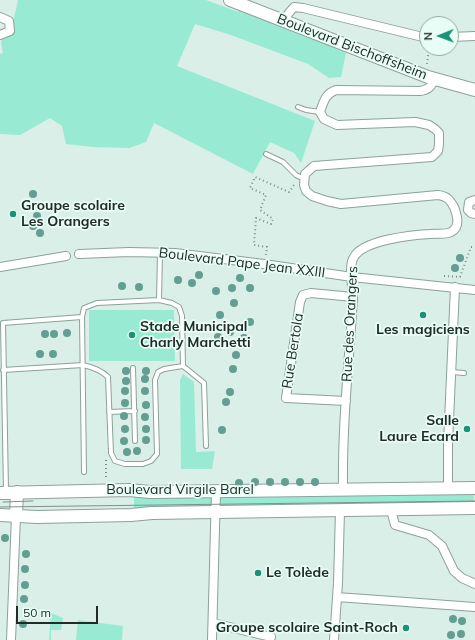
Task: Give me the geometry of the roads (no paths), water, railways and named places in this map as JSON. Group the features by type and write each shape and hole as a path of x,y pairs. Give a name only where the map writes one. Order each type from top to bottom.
{"main road":[{"name":"Boulevard Bischoffsheim","path":"230,0 435,79 475,90"},
{"name":"Boulevard Virgile Barel","path":"8,493 129,490 150,492 475,488"},
{"path":"8,493 16,516"},
{"name":"Boulevard Virgile Barel","path":"0,515 131,515 144,513 475,508"}],"street":[{"path":"285,20 294,7 303,8 419,36"},
{"path":"0,17 9,21 10,31 0,35"},
{"path":"459,37 475,36"},
{"path":"304,179 308,170 314,166 432,157 438,151 439,133 429,124 415,122 337,125 324,120 320,112 326,97 329,93 336,90 420,91 427,90 432,86 435,79"},
{"name":"Rue des Orangers","path":"304,179 306,191 312,196 341,204 438,195 445,196 454,207 458,218 456,228 451,232 418,235 377,243 364,248 354,257 351,264 353,297 346,401 343,489"},
{"path":"475,200 469,202 468,207 470,213 475,214"},
{"name":"Boulevard Pape Jean XXIII","path":"79,254 160,252 264,264 352,277 475,290"},
{"path":"0,267 66,256"},
{"path":"448,488 448,443 455,288"},
{"name":"Rue Bertola","path":"346,401 286,398 300,302 303,295 311,293 353,297"},
{"path":"212,640 216,491"},
{"path":"391,510 395,526 429,535 442,546 454,572 462,578 475,584"},
{"path":"334,640 338,597 340,511"},
{"path":"11,640 16,516"},
{"path":"338,597 475,607"},
{"path":"213,623 271,637"}],"lane":[{"path":"298,107 320,112"},
{"path":"266,154 283,162 296,175 304,179"},
{"path":"159,300 160,252"},
{"path":"84,472 82,316 84,308 97,303 159,300 180,307 182,316 183,366"},
{"path":"8,493 1,342 3,323 82,316"},
{"path":"3,370 83,365 104,373 108,377 111,453 115,461 125,464 143,464 151,461 157,454 155,380 158,372 164,369 183,366 204,383 206,446"},
{"path":"134,368 136,441"},
{"path":"452,372 464,373"},
{"path":"109,412 135,411"}],"tram line":[{"path":"3,502 33,501"},
{"path":"0,507 475,501"}],"place":[{"name":"Groupe scolaire Les Orangers","path":"13,214"},
{"name":"Les magiciens","path":"423,315"},
{"name":"Stade Municipal Charly Marchetti","path":"132,335"},
{"name":"Salle Laure Ecard","path":"467,429"},
{"name":"Le Tolède","path":"258,573"},
{"name":"Groupe scolaire Saint-Roch","path":"406,628"}]}
